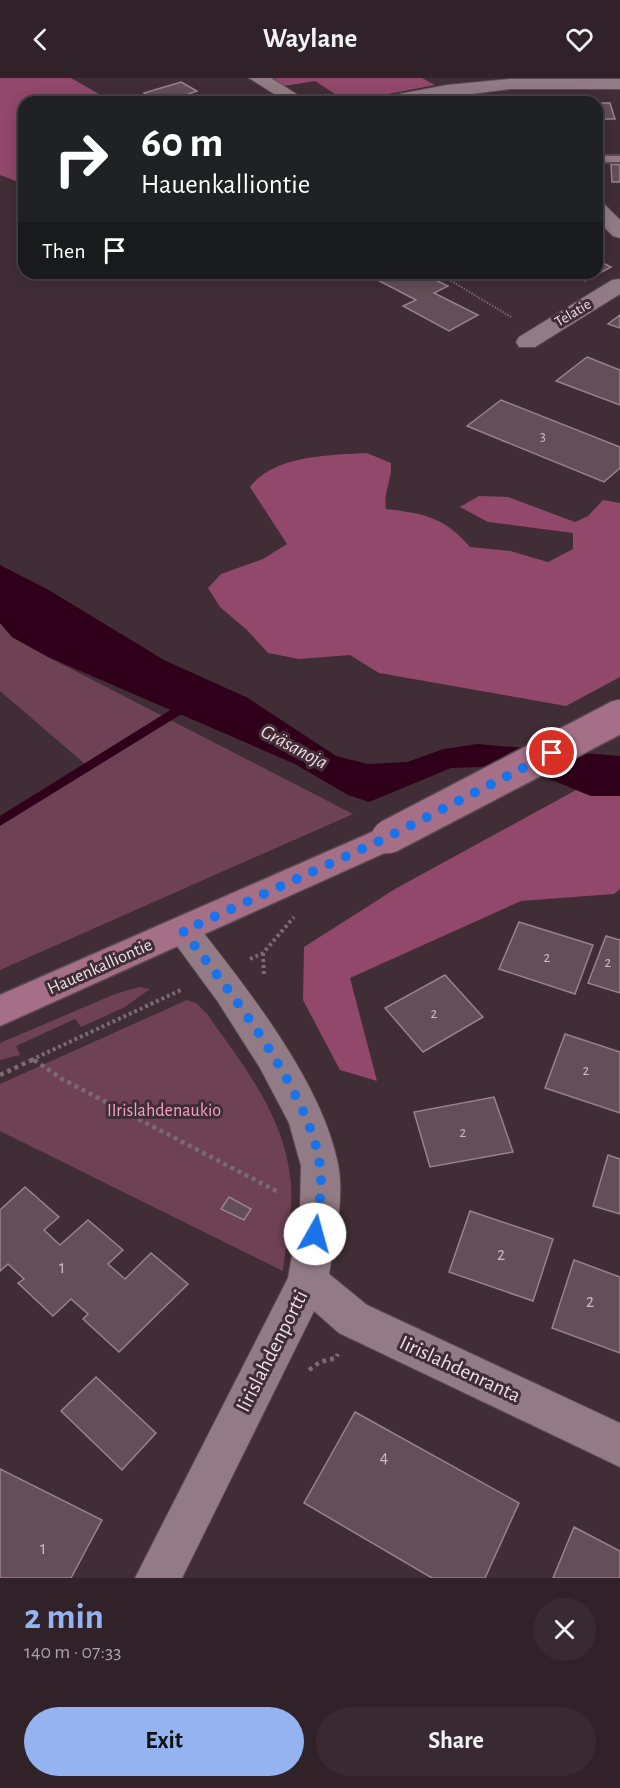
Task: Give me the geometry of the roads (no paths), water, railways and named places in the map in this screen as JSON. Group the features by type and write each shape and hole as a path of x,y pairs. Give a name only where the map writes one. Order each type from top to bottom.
{"main road":[{"name":"Hauenkalliontie","path":"0,1011 183,931 388,837 620,716"}],"street":[{"path":"258,78 290,96"},
{"path":"510,81 515,96"},
{"path":"415,96 510,81 620,84"},
{"path":"603,214 620,232"},
{"name":"Telatie","path":"527,342 620,285"},
{"name":"Iirislahdenportti","path":"158,1578 308,1281 319,1211 320,1167 308,1121 273,1057 230,992 183,931"},
{"name":"Iirislahdenranta","path":"308,1281 353,1319 620,1444"}],"lane":[{"path":"603,159 620,159"}],"water":[{"name":"Gräsanoja","path":"0,565 47,589 164,660 248,698 336,756 368,764 407,762 444,749 477,744 620,756 620,796 591,796 547,778 506,766 451,768 369,802 348,795 295,764 48,657 12,637 0,623"}],"waterway":[{"path":"0,822 176,712 192,707"}],"park label":[{"name":"IIrislahdenaukio","path":"164,1111"}]}
